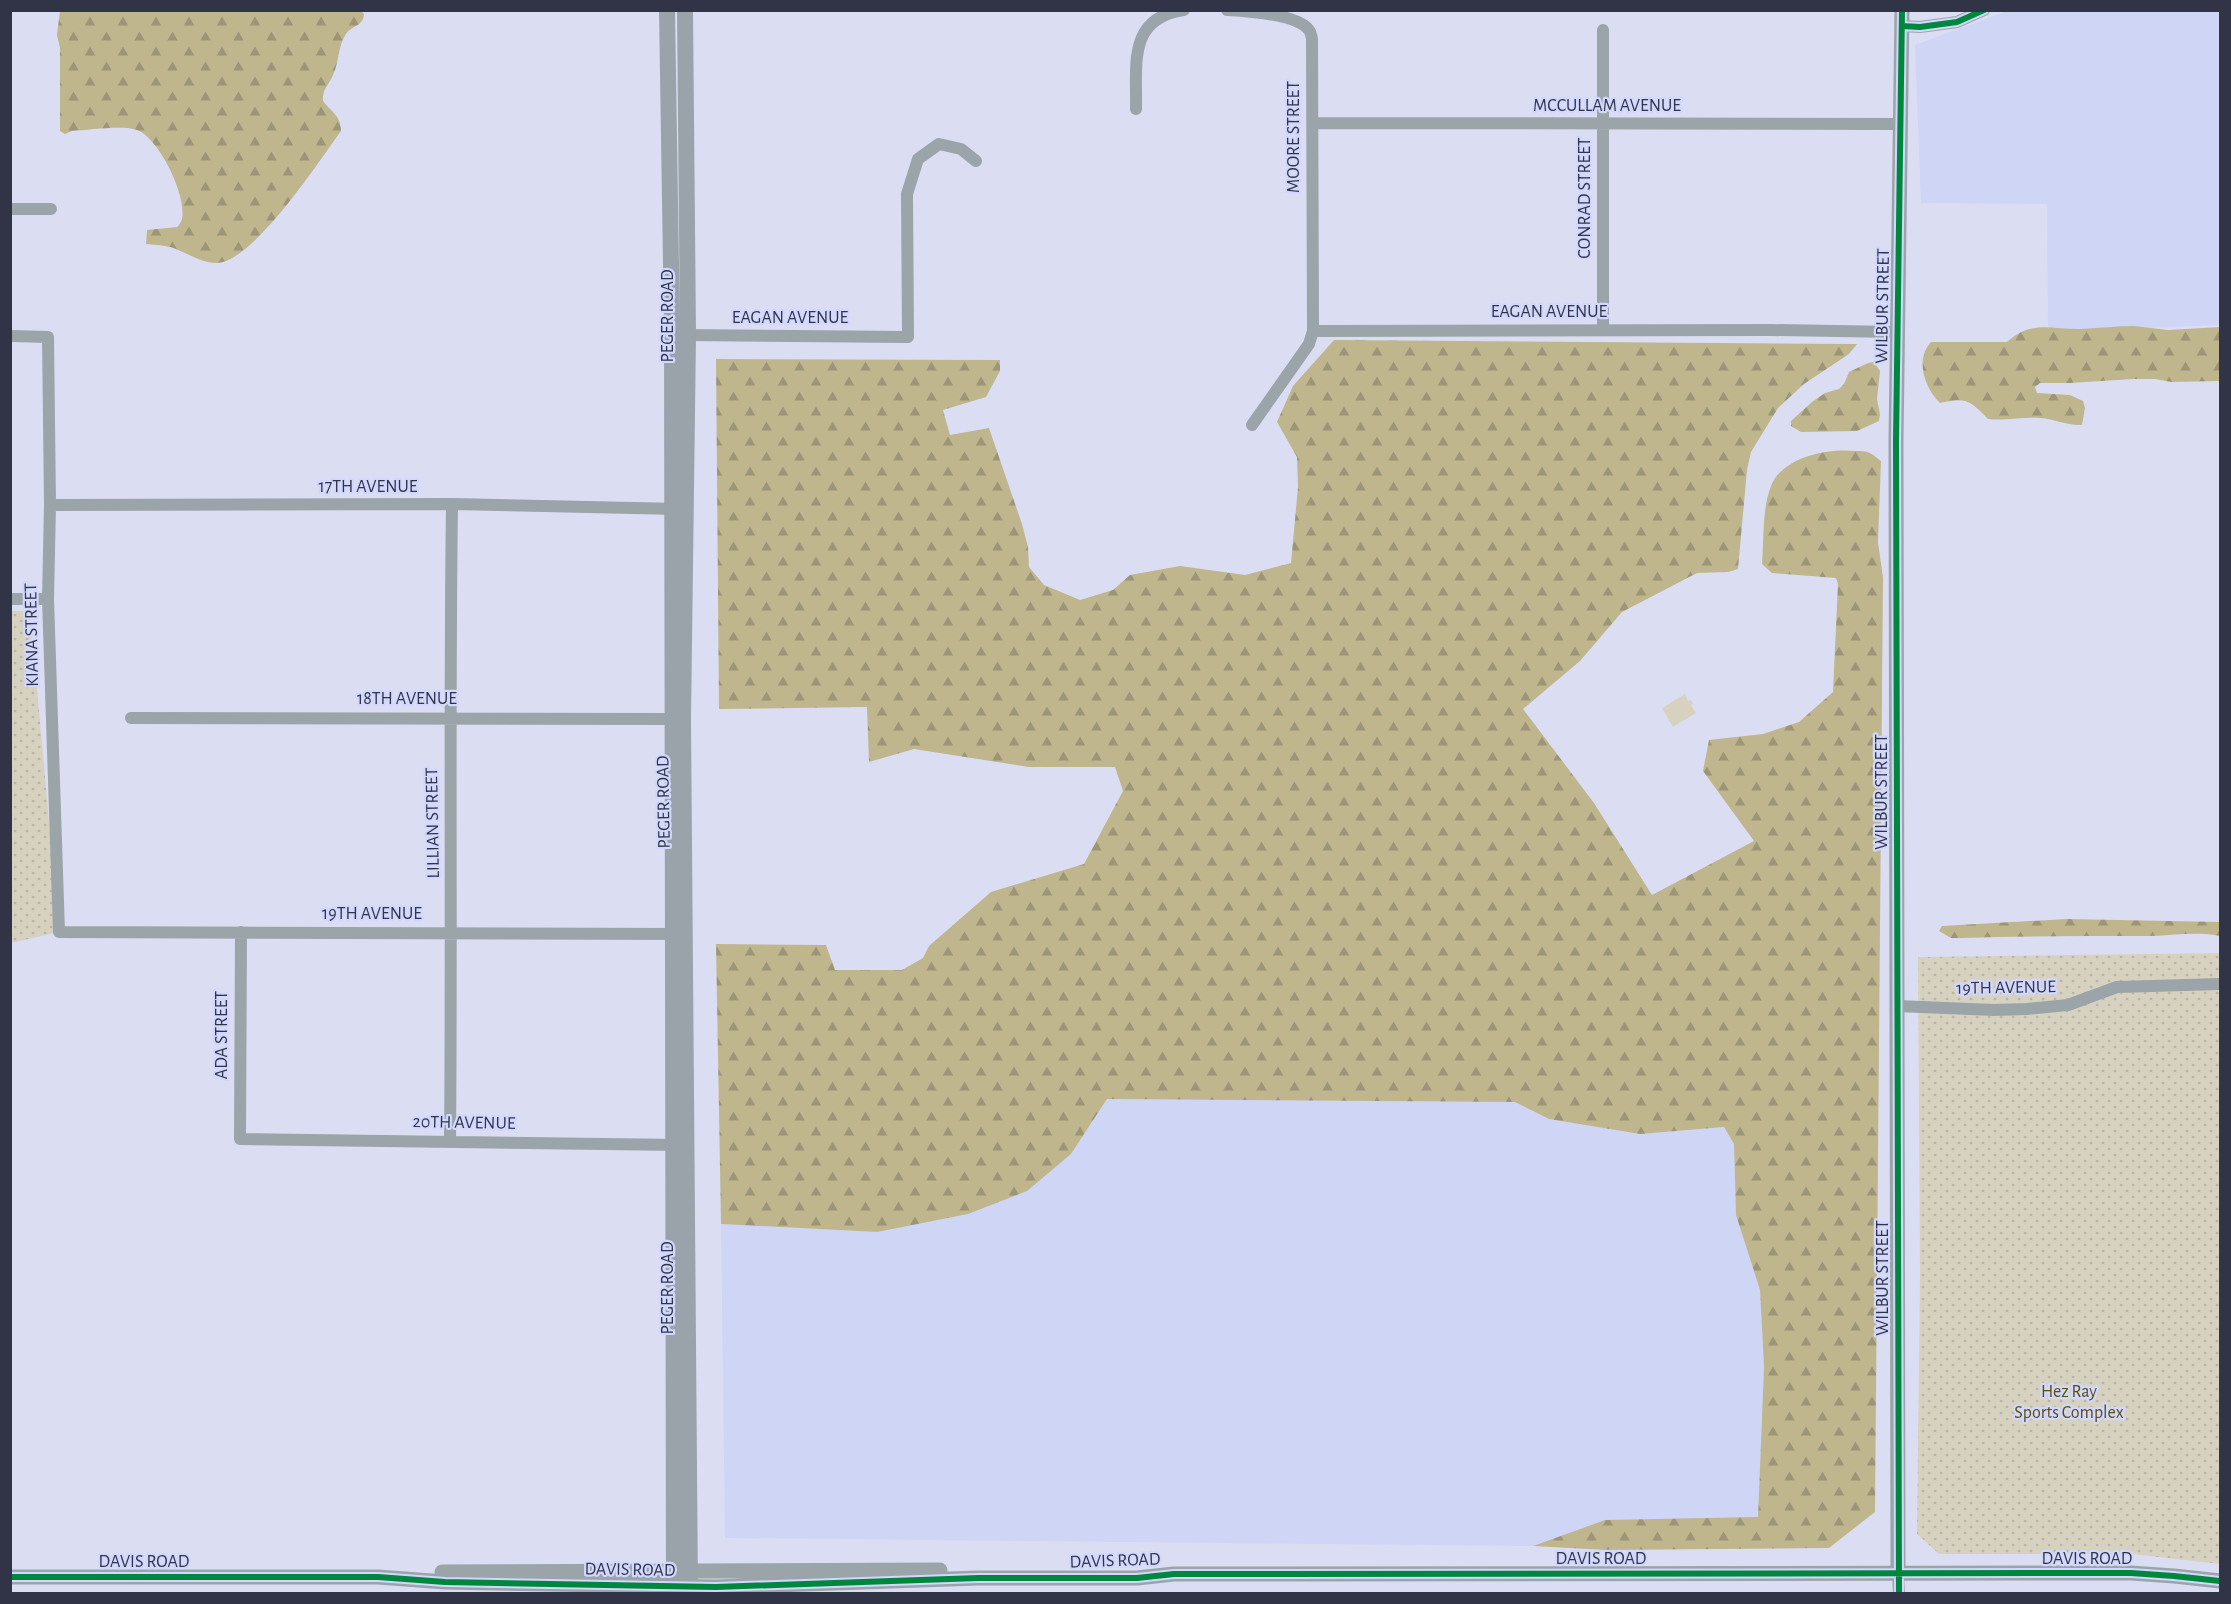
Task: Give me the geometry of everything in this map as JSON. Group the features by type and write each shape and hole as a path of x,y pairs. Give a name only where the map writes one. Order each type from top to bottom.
{"main road":[{"name":"PEGER ROAD","path":"667,10 680,335"},
{"name":"PEGER ROAD","path":"682,1583 678,719 685,10"}],"street":[{"path":"1136,109 1138,46 1143,33 1155,21 1184,10"},
{"name":"MOORE STREET","path":"1227,10 1288,19 1302,24 1309,30 1312,39 1313,331"},
{"path":"1902,18 1920,27 1957,22 1984,10"},
{"name":"WILBUR STREET","path":"1898,1575 1897,332 1902,18"},
{"name":"CONRAD STREET","path":"1603,30 1604,330"},
{"name":"MCCULLAM AVENUE","path":"1313,123 1900,124"},
{"name":"EAGAN AVENUE","path":"680,335 908,337 907,194 918,159 939,144 961,149 976,161"},
{"path":"10,209 51,208"},
{"name":"EAGAN AVENUE","path":"1313,331 1897,332"},
{"path":"1252,425 1309,344 1313,331"},
{"name":"KIANA STREET","path":"10,336 48,336 50,505 48,600 59,932"},
{"name":"17TH AVENUE","path":"50,505 452,504 680,509"},
{"name":"LILLIAN STREET","path":"450,1141 452,932 449,717 452,504"},
{"path":"10,599 48,600"},
{"name":"18TH AVENUE","path":"131,718 678,719"},
{"name":"19TH AVENUE","path":"59,932 679,934"},
{"name":"ADA STREET","path":"240,1139 241,932"},
{"name":"19TH AVENUE","path":"1897,1006 2027,1010 2068,1005 2117,987 2220,984"},
{"name":"20TH AVENUE","path":"240,1139 680,1145"},
{"name":"DAVIS ROAD","path":"10,1577 378,1577 444,1571 682,1583 1137,1578 1174,1574 2131,1573 2174,1575 2220,1581"},
{"path":"1898,1575 1899,1593"}],"shaded area":[{"path":"2007,11 2220,11 2220,325 2048,332 2047,204 1921,203 1915,45"},
{"path":"1107,1099 1515,1102 1549,1119 1640,1134 1725,1127 1734,1144 1736,1215 1760,1290 1764,1367 1758,1518 1605,1520 1533,1546 725,1538 721,1224 877,1232 1071,1154"}],"green space":[{"path":"360,10 364,14 362,21 348,31 343,38 335,70 323,97 323,101 337,117 341,131 267,228 249,246 232,258 212,263 170,247 146,244 147,230 178,227 182,219 182,209 170,169 154,144 145,135 137,130 123,128 72,131 65,134 60,131 60,48 57,35 60,11"},
{"path":"2134,326 2168,330 2220,327 2220,381 2171,382 2133,379 2040,383 2035,387 2037,393 2070,395 2083,401 2085,408 2082,425 2077,425 2040,418 1988,419 1972,404 1962,400 1940,403 1930,389 1924,373 1923,356 1931,342 2007,342 2025,330 2043,327 2082,329"},
{"path":"1334,340 1857,344 1849,354 1804,384 1778,408 1751,452 1747,470 1738,569 1728,572 1697,573 1622,612 1580,661 1523,709 1594,803 1652,895 1754,841 1703,771 1709,740 1763,734 1799,722 1833,692 1838,584 1836,578 1772,573 1762,564 1765,514 1771,486 1786,467 1820,453 1845,450 1863,451 1881,461 1878,542 1883,578 1875,1512 1829,1548 1606,1550 1533,1546 1605,1520 1758,1517 1764,1367 1760,1290 1736,1215 1734,1144 1724,1127 1640,1134 1549,1119 1515,1102 1107,1099 1071,1154 1027,1191 968,1214 877,1232 721,1224 716,944 826,945 835,970 902,970 923,958 929,946 991,892 1084,864 1123,791 1115,767 1029,767 914,749 869,762 867,707 719,709 716,359 1000,360 1000,371 986,397 943,410 950,435 989,428 1022,524 1028,547 1029,567 1044,585 1080,600 1113,590 1130,575 1180,566 1245,575 1291,563 1298,487 1297,457 1277,422 1293,386"},
{"path":"1874,362 1880,371 1877,399 1879,421 1857,431 1801,432 1791,426 1791,421 1812,402 1825,393 1839,389 1849,372"},
{"path":"11,611 30,611 59,932 11,943"},
{"path":"1685,694 1688,701 1691,700 1693,703 1691,705 1696,713 1673,727 1662,708"},
{"path":"2067,919 2220,922 2220,936 2193,934 1951,938 1939,931 1942,926"},
{"name":"Hez Ray Sports Complex","path":"2220,953 2220,1564 2132,1554 1939,1554 1917,1534 1920,1275 1918,957"}],"cycle path":[{"path":"1899,1594 1896,441 1902,10"},
{"path":"1902,26 1920,27 1957,22 1984,10"},
{"path":"10,1577 378,1577 445,1582 716,1587 978,1578 1137,1578 1174,1574 2131,1573 2220,1581"}]}
